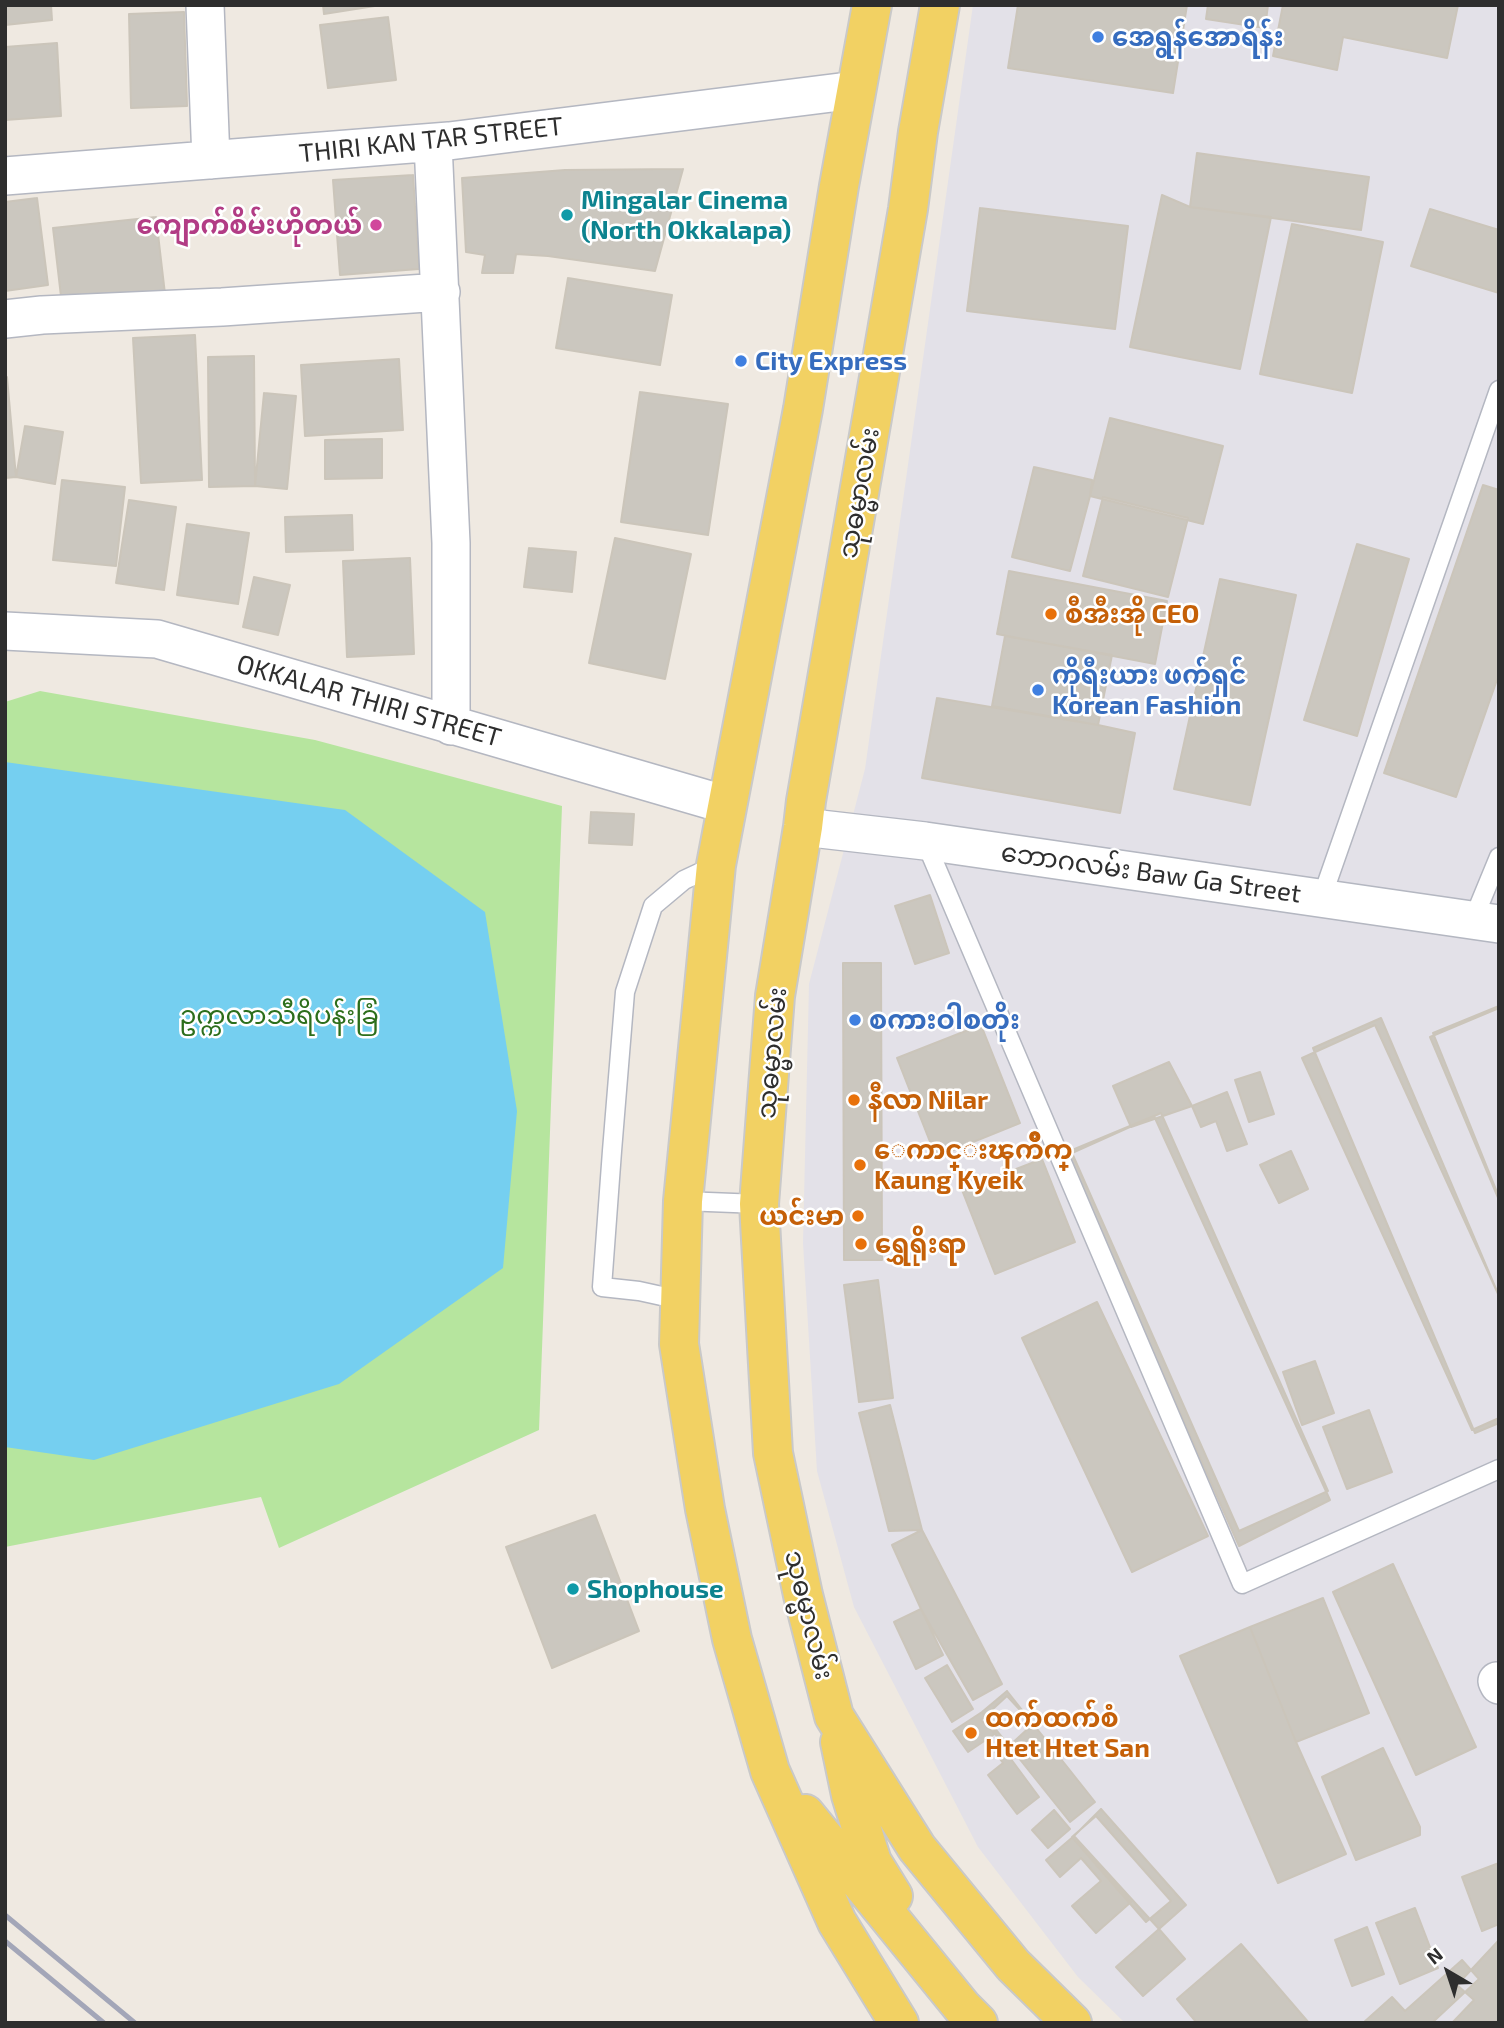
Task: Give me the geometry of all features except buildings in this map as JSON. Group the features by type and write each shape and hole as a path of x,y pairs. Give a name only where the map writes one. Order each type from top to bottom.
{"main road":[{"path":"872,5 803,408 716,865 683,1201 679,1345 705,1509 732,1639 770,1771 836,1922 899,2023"},
{"name":"သုဓမ္မာလမ်း","path":"940,5 775,996 760,1204 773,1453 803,1595 834,1716 916,1849 1013,1965 1072,2023"},
{"path":"834,1716 851,1795 872,1862 970,2015"},
{"path":"770,1771 970,2015"}],"street":[{"path":"205,5 211,160"},
{"name":"THIRI KAN TAR STREET","path":"5,176 433,143 854,101"},
{"path":"433,143 451,543 451,726"},
{"path":"5,319 441,292"},
{"name":"OKKALAR THIRI STREET","path":"5,631 157,639 727,805"},
{"name":"ဘောဂလမ်း Baw Ga Street","path":"803,827 925,841 1486,922"}],"lane":[{"path":"1322,898 1499,390"},
{"path":"925,841 1242,1584 1499,1469"},
{"path":"1486,922 1499,857"},
{"path":"680,1300 639,1291 602,1287 614,1124 625,992 653,906 684,880 716,865"},
{"path":"683,1201 760,1204"}],"shaded area":[{"path":"973,5 1499,5 1499,2023 1125,2023 1078,1977 978,1847 854,1607 817,1471 803,1243 809,984 865,769"}],"green space":[{"name":"ဥက္ကလာသီရိပန်းခြံ","path":"40,691 315,740 562,806 539,1430 279,1548 261,1497 5,1547 5,702"}],"water":[{"name":"ဥက္ကလာသီရိပန်းခြံ","path":"5,762 345,810 485,912 517,1111 503,1268 339,1384 94,1460 5,1447"}],"railway":[{"path":"5,1915 135,2023"},
{"path":"5,1941 104,2023"}],"place":[{"name":"အေရွန်အောရိန်း","path":"1098,37"},
{"name":"Mingalar Cinema (North Okkalapa)","path":"567,215"},
{"name":"ကျောက်စိမ်းဟိုတယ်","path":"376,225"},
{"name":"City Express","path":"741,361"},
{"name":"စီအီးအို CEO","path":"1051,614"},
{"name":"ကိုရီးယား ဖက်ရှင် Korean Fashion","path":"1038,690"},
{"name":"စကားဝါစတိုး","path":"855,1020"},
{"name":"နီလာ Nilar","path":"854,1100"},
{"name":"ေကာင္းၾကိဳက္ Kaung Kyeik","path":"860,1165"},
{"name":"ယင်းမာ","path":"858,1216"},
{"name":"ရွှေရိုးရာ","path":"861,1244"},
{"name":"Shophouse","path":"573,1589"},
{"name":"ထက်ထက်စံ Htet Htet San","path":"971,1733"}]}
